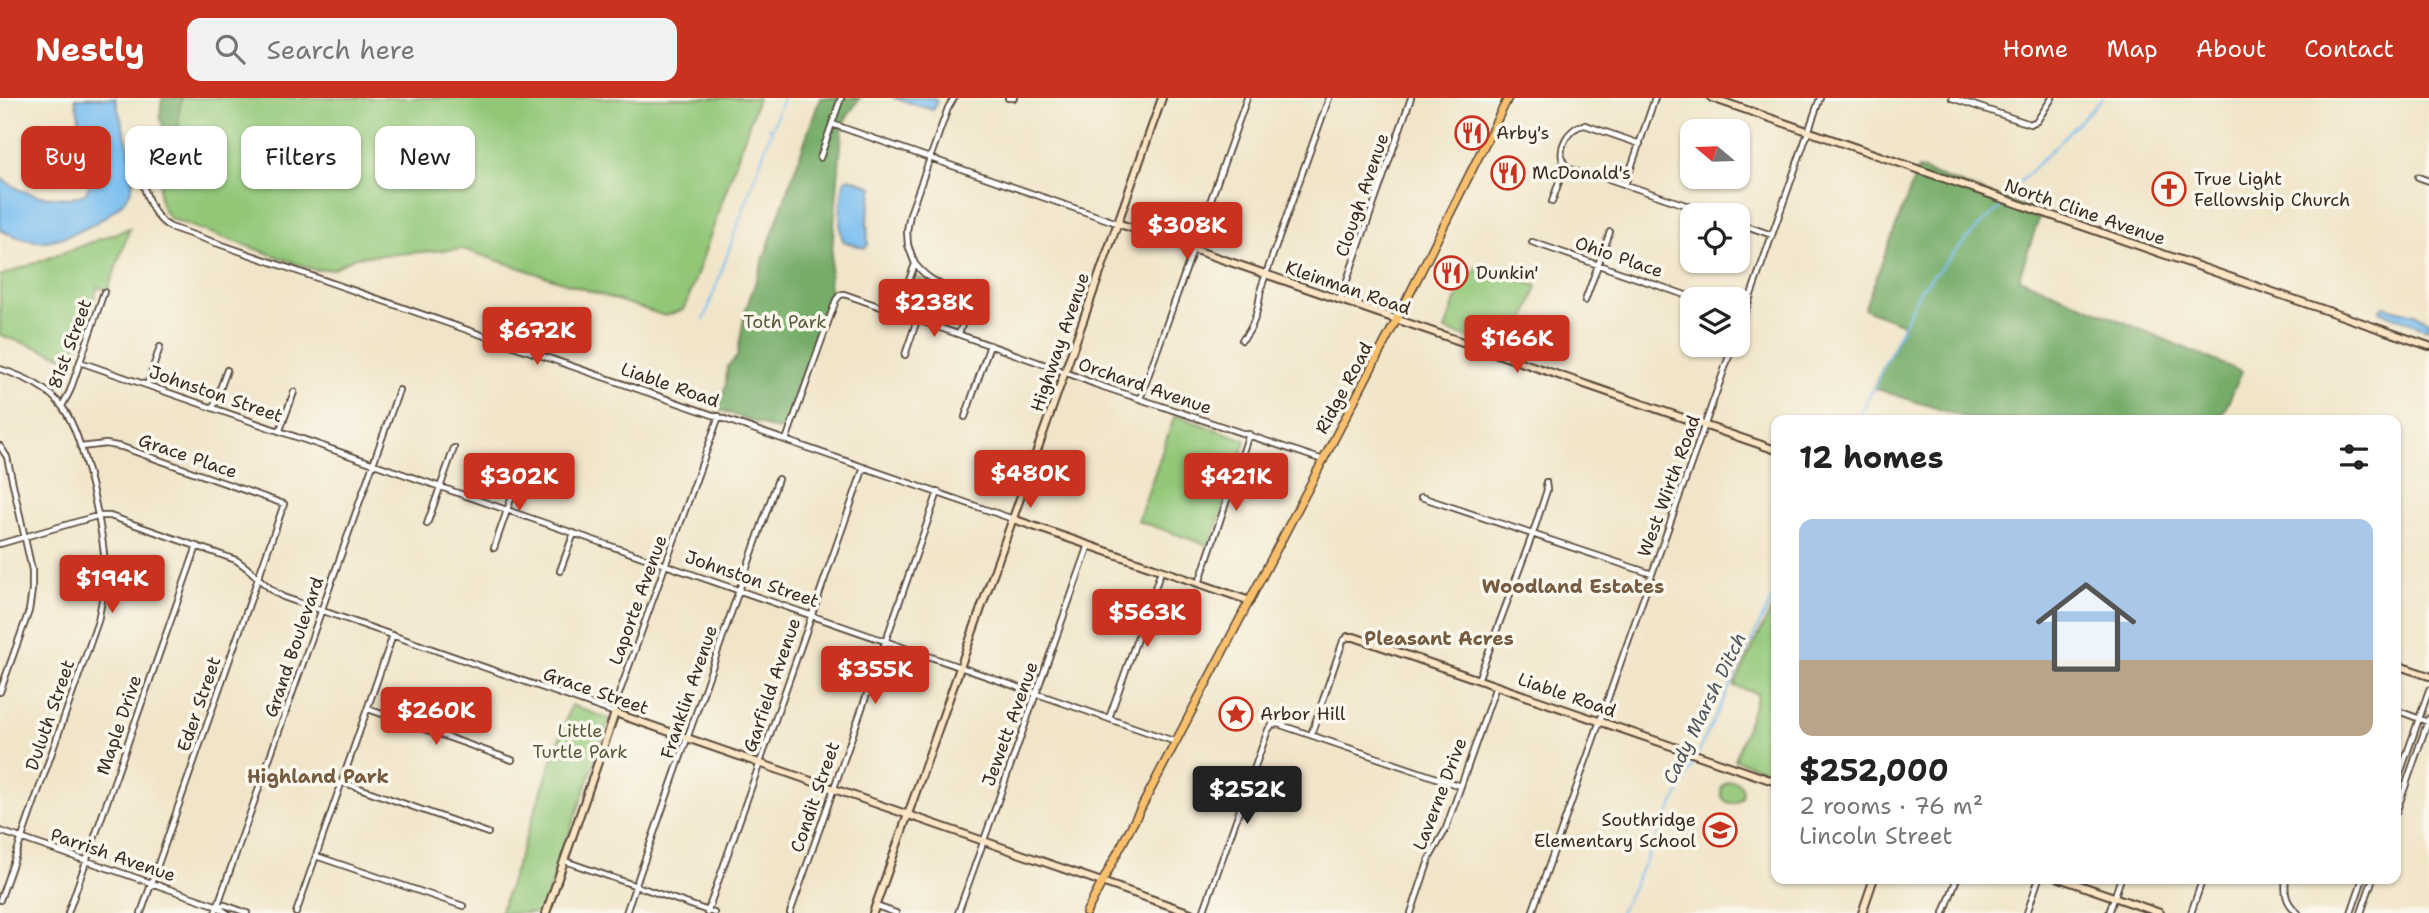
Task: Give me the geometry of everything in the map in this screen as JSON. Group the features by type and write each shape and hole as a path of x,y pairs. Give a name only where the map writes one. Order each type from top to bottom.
{"main road":[{"name":"Ridge Road","path":"1086,913 1324,460 1508,98"}],"street":[{"path":"820,158 841,98"},
{"path":"786,440 840,295 844,294 959,334 970,302 962,292 938,283 915,264 908,245 907,231 910,214 954,98"},
{"path":"1008,98 1014,98"},
{"name":"Highway Avenue","path":"875,910 1162,98"},
{"path":"1140,399 1247,98"},
{"path":"1242,340 1249,333 1266,275 1329,98"},
{"name":"Clough Avenue","path":"1340,301 1411,98"},
{"path":"1625,184 1656,98"},
{"name":"North Cline Avenue","path":"1712,98 2429,346"},
{"path":"1750,291 1820,98"},
{"path":"1952,98 2033,124 2052,98"},
{"name":"Kleinman Road","path":"832,124 1771,448"},
{"path":"1640,144 1580,125 1570,132 1564,144 1563,158 1569,168 1680,203"},
{"path":"1552,202 1565,164"},
{"path":"2418,177 2429,181"},
{"name":"Liable Road","path":"147,189 153,210 164,224 170,227 1250,600"},
{"path":"1750,227 1772,235"},
{"path":"1585,301 1610,232"},
{"name":"Ohio Place","path":"1532,242 1680,293"},
{"path":"897,313 915,264"},
{"name":"81st Street","path":"62,406 104,292"},
{"path":"905,355 917,320"},
{"name":"Orchard Avenue","path":"959,334 1140,399 1324,460"},
{"path":"965,418 990,345"},
{"path":"147,385 160,347"},
{"name":"West Wirth Road","path":"1532,913 1729,357"},
{"name":"Johnston Street","path":"80,362 1175,742"},
{"name":"Duluth Street","path":"0,369 47,391 62,406 73,424 82,447 97,516 105,573 98,621 0,900"},
{"path":"213,408 227,370"},
{"name":"Grand Boulevard","path":"215,913 399,390"},
{"path":"280,430 294,392"},
{"name":"Laporte Avenue","path":"546,913 615,713 615,705 719,416"},
{"path":"1199,583 1249,434"},
{"name":"Grace Place","path":"82,447 106,444 122,447 284,504"},
{"path":"0,446 7,457 32,570 29,611 0,692"},
{"path":"427,524 454,448"},
{"name":"Garfield Avenue","path":"707,912 864,467"},
{"path":"494,548 521,470"},
{"name":"Franklin Avenue","path":"626,913 778,479"},
{"path":"1479,680 1533,533 1547,490 1546,482"},
{"name":"Condit Street","path":"790,913 938,492"},
{"path":"1421,497 1652,574"},
{"name":"Eder Street","path":"141,913 284,504"},
{"name":"Grace Street","path":"0,544 97,516 110,516 236,560 272,592 321,611 1191,913"},
{"path":"560,571 574,533"},
{"name":"Jewett Avenue","path":"958,913 1089,545"},
{"name":"Maple Drive","path":"68,913 197,546"},
{"path":"1109,718 1161,570"},
{"path":"296,913 393,635"},
{"path":"1311,735 1343,641 1348,637"},
{"name":"Liable Road","path":"1348,637 1771,780"},
{"path":"2401,667 2429,676"},
{"name":"Laverne Drive","path":"1411,913 1430,858 1445,831 1496,686"},
{"path":"2401,771 2429,690"},
{"path":"368,709 512,760"},
{"path":"2401,712 2428,721 2401,799"},
{"path":"1203,913 1272,725 1278,724 1460,786"},
{"path":"342,782 488,833"},
{"name":"Parrish Avenue","path":"0,831 218,906 227,913"},
{"path":"316,856 463,906"},
{"path":"565,861 714,913"},
{"path":"1862,913 1872,884"},
{"path":"1944,913 1954,884"},
{"path":"2027,913 2037,884"},
{"path":"2083,884 2160,913"},
{"path":"2109,913 2119,884"},
{"path":"2191,913 2201,884"},
{"path":"2285,884 2284,892 2289,906 2298,913"},
{"path":"2351,913 2361,884"},
{"path":"2361,913 2371,884"},
{"name":"Parrish Avenue","path":"218,906 225,905 247,913"},
{"path":"875,910 895,913"}],"green space":[{"path":"162,98 182,98 179,126 163,126 160,118"},
{"path":"182,98 758,98 688,300 683,310 665,316 463,249 355,257 333,269 315,270 171,219 163,210 159,189 227,189 227,126 179,126 178,114"},
{"name":"Toth Park","path":"820,98 860,98 845,120 842,132 830,295 785,426 777,430 717,409 726,385 727,367 737,357 745,312"},
{"path":"1918,169 2041,212 2019,278 2242,372 2222,415 1957,415 1873,388 1904,324 1864,309"},
{"path":"130,228 108,290 98,287 73,360 0,335 0,276"},
{"path":"1477,266 1537,286 1514,354 1445,330 1454,304"},
{"path":"919,278 962,298 965,304 956,327 906,311 904,307 912,283"},
{"path":"1175,415 1246,440 1210,546 1138,521"},
{"path":"1771,610 1771,772 1735,760 1758,694 1734,686"},
{"name":"Little Turtle Park","path":"571,705 610,719 541,913 500,913"},
{"path":"1728,781 1736,781 1743,788 1743,796 1736,803 1728,803 1721,796 1721,788"}],"water":[{"path":"75,98 115,98 125,134 125,189 131,189 125,199 90,226 61,238 33,241 0,230 0,178 20,190 39,196 70,198 85,194 88,189 111,189 111,126 81,126"},
{"path":"893,98 935,98 937,102 933,110"},
{"path":"850,178 873,187 867,220 868,245 865,248 844,242 842,237 842,194 845,180"},
{"path":"2383,306 2415,314 2429,321 2429,329 2381,312"}],"waterway":[{"path":"768,128 772,129 783,98"},
{"name":"Cady Marsh Ditch","path":"2013,189 2103,98"},
{"path":"704,320 772,129"},
{"name":"Cady Marsh Ditch","path":"1860,415 1920,290 1981,224 2001,207"},
{"name":"Cady Marsh Ditch","path":"1698,753 1771,600"},
{"name":"Cady Marsh Ditch","path":"1620,913 1696,758"}],"place":[{"name":"Arby's","path":"1472,133"},
{"name":"McDonald's","path":"1508,173"},
{"name":"True Light Fellowship Church","path":"2169,189"},
{"name":"Dunkin'","path":"1451,273"},
{"name":"Arbor Hill","path":"1236,714"},
{"name":"Southridge Elementary School","path":"1720,830"}],"district":[{"name":"Woodland Estates","path":"1573,586"},
{"name":"Pleasant Acres","path":"1439,638"},
{"name":"Highland Park","path":"318,776"}]}
